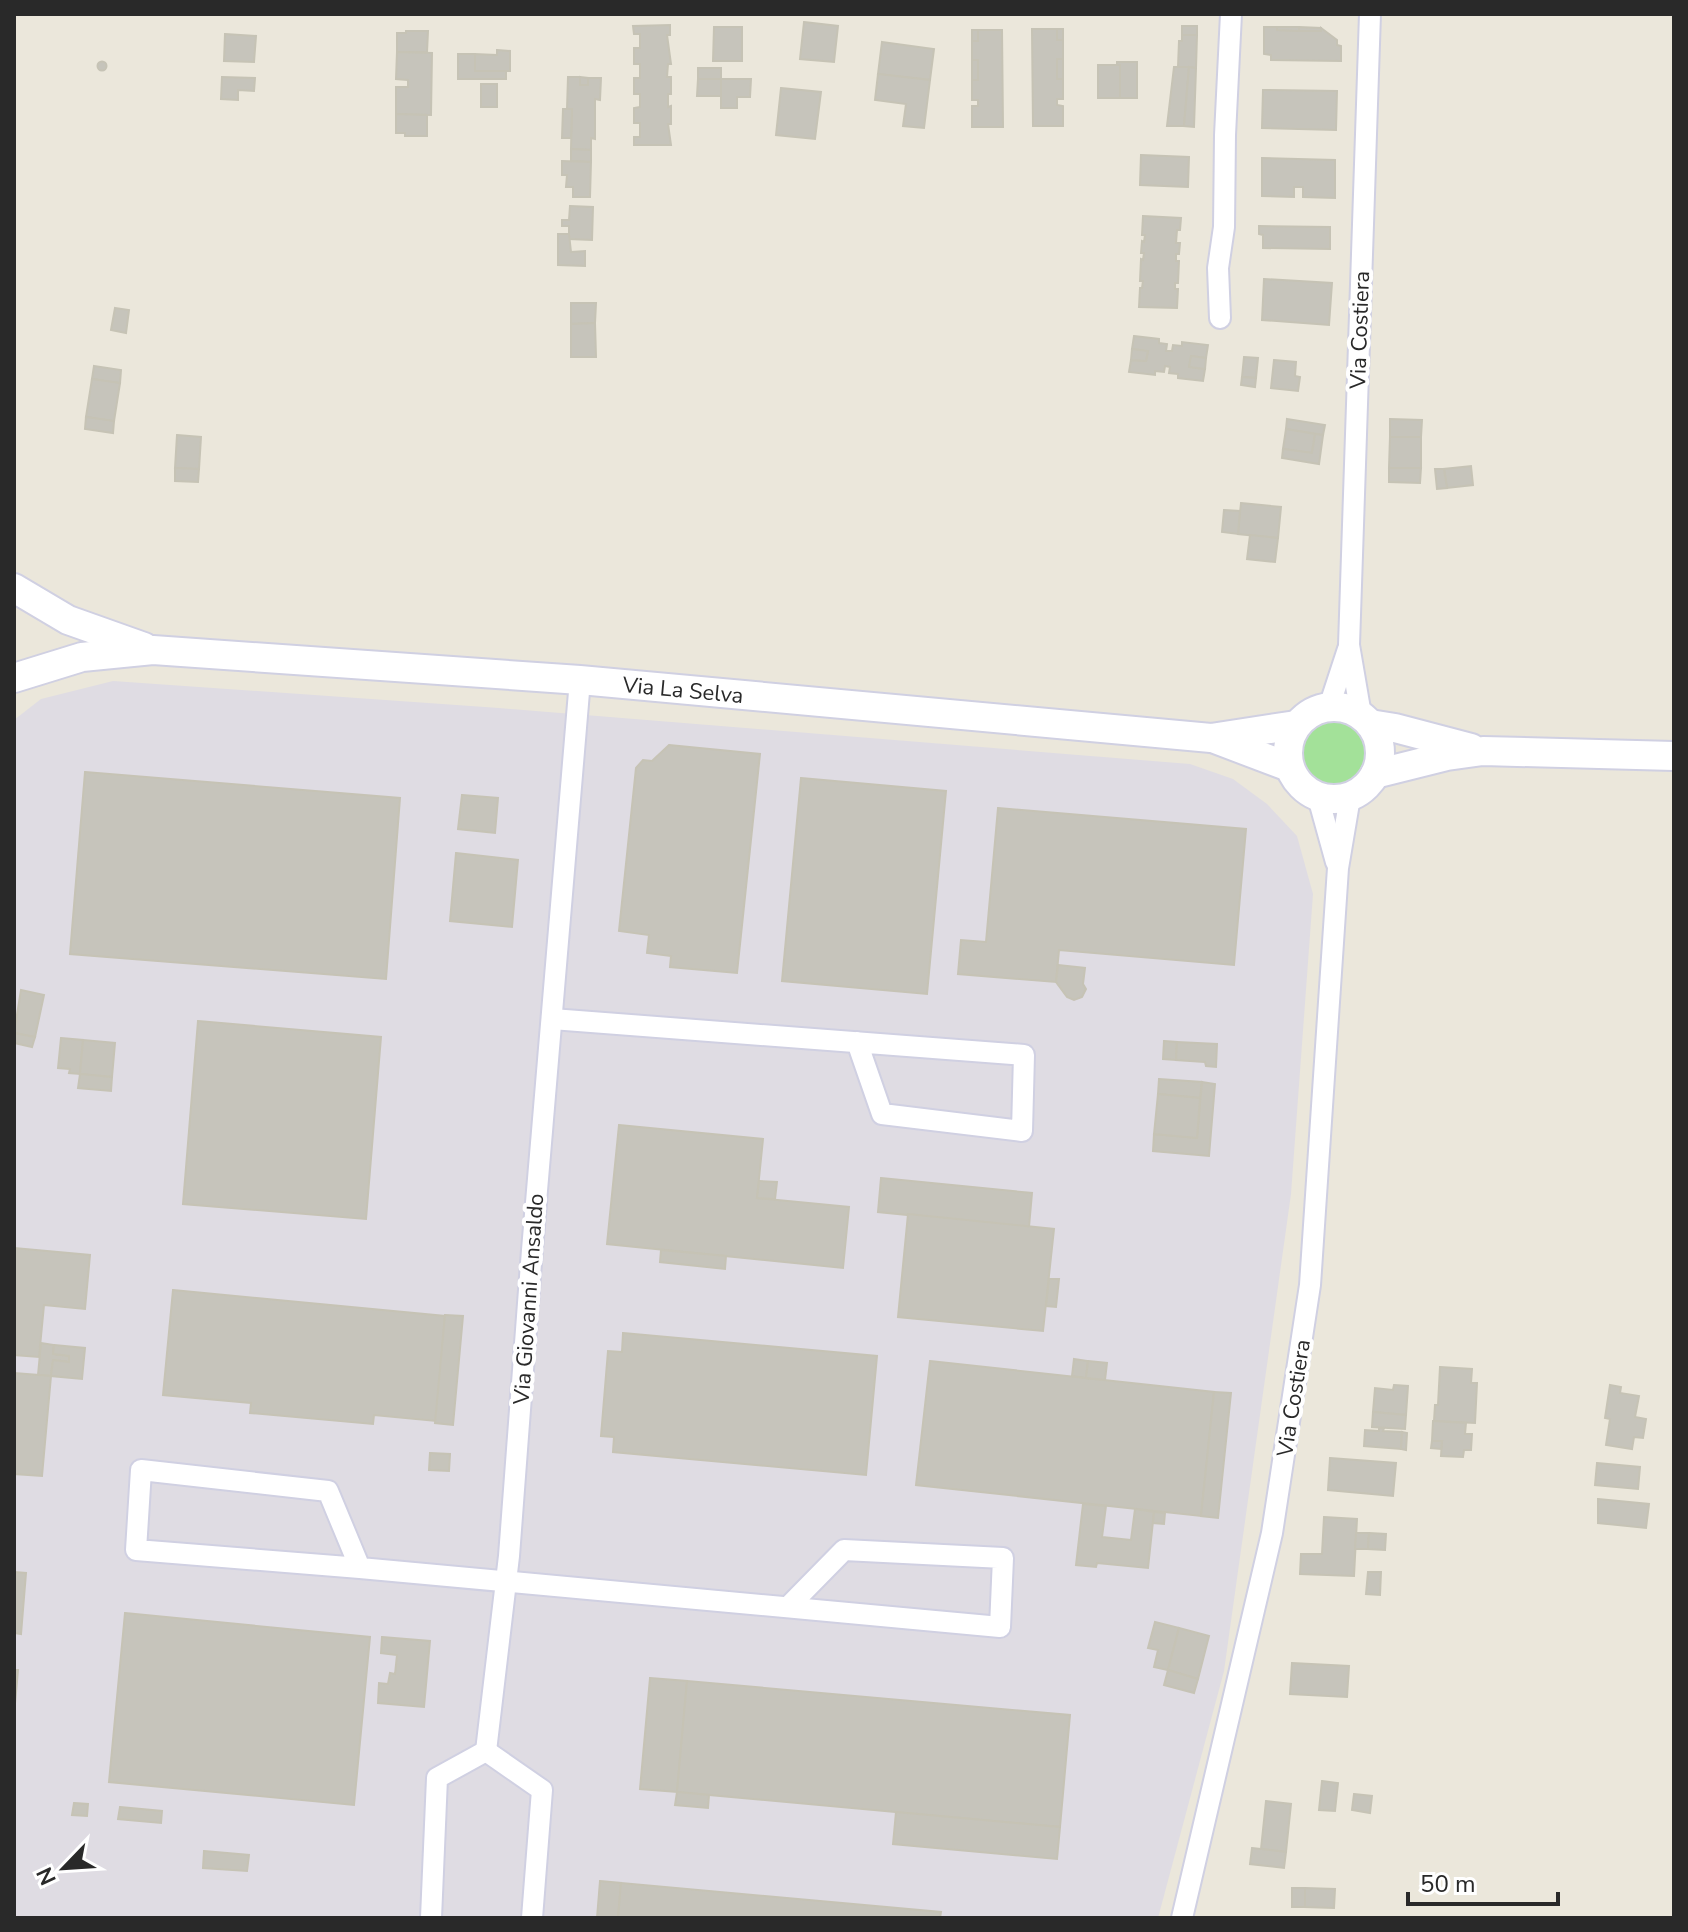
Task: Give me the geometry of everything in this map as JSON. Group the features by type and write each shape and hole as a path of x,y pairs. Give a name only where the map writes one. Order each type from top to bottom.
{"street":[{"path":"1220,318 1218,268 1224,227 1231,14"},
{"name":"Via Costiera","path":"1365,720 1349,645 1370,14"},
{"name":"Via La Selva","path":"14,588 68,620 153,650"},
{"name":"Via Costiera","path":"1329,707 1349,645"},
{"name":"Via La Selva","path":"14,678 82,657 153,650 580,680 1211,738 1296,725"},
{"name":"Via Giovanni Ansaldo","path":"486,1751 506,1580 580,680"},
{"path":"1329,707 1351,710 1365,720 1377,736 1380,749 1375,774 1360,792 1350,797 1328,800 1305,790 1289,767 1287,753 1289,738 1296,725 1305,716 1329,707"},
{"path":"1365,720 1483,751"},
{"name":"Via La Selva","path":"1211,738 1289,767"},
{"path":"1375,774 1447,756 1483,751 1674,756"},
{"name":"Via Costiera","path":"1318,797 1338,868"},
{"name":"Via Costiera","path":"1182,1918 1272,1533 1310,1285 1338,868 1350,797"},
{"path":"552,1019 857,1042 1024,1055 1022,1131 882,1114 857,1042"},
{"path":"360,1568 328,1491 141,1470 136,1550 506,1580 1000,1627 1003,1558 844,1550 789,1606"},
{"path":"431,1918 437,1778 486,1751 542,1790 532,1918"}],"shaded area":[{"path":"113,681 499,708 1190,764 1233,779 1267,804 1297,836 1313,894 1291,1194 1224,1671 1158,1918 14,1918 14,720 41,699"}],"green space":[{"path":"1332,721 1356,731 1366,755 1356,779 1332,789 1308,779 1298,755 1308,731"}],"building":[{"path":"804,22 838,26 834,62 800,59"},
{"path":"670,25 670,35 667,35 671,64 668,64 667,77 671,77 668,107 671,106 671,124 668,124 671,145 634,145 634,137 640,137 640,123 634,123 634,108 640,107 640,94 634,94 634,78 640,78 640,64 634,64 634,48 640,48 640,34 634,34 633,26"},
{"path":"1182,26 1197,26 1197,35 1182,35"},
{"path":"714,27 742,27 742,61 713,61"},
{"path":"1264,27 1321,31 1321,28 1341,46 1341,61 1271,60 1271,55 1264,54"},
{"path":"1277,27 1299,27 1299,31 1277,30"},
{"path":"1299,27 1321,28 1321,31 1299,31"},
{"path":"1032,29 1057,29 1057,40 1063,40 1063,59 1057,59 1057,79 1063,79 1063,99 1057,99 1057,105 1063,106 1063,126 1033,126"},
{"path":"1057,29 1063,29 1063,40 1057,40"},
{"path":"972,30 978,30 978,41 972,41"},
{"path":"978,30 1002,30 1003,127 972,127 972,106 978,106 978,100 972,100 972,80 978,80 978,60 972,60 972,41 978,41"},
{"path":"428,31 427,52 397,52 397,33"},
{"path":"225,34 256,36 254,62 224,61"},
{"path":"1182,35 1197,35 1196,68 1178,67"},
{"path":"882,42 934,49 930,80 878,74"},
{"path":"497,50 510,51 510,71 475,71 475,54 497,55"},
{"path":"397,52 432,53 431,115 396,114 396,87 408,87 408,80 396,79"},
{"path":"458,54 475,54 475,71 506,71 506,79 458,79"},
{"path":"1057,59 1063,59 1063,79 1057,79"},
{"path":"972,60 978,60 978,80 972,80"},
{"path":"102,61 107,66 102,71 97,66"},
{"path":"1117,62 1137,62 1137,98 1120,98 1120,65"},
{"path":"1098,65 1120,65 1120,98 1098,98"},
{"path":"1174,67 1189,67 1184,126 1167,126"},
{"path":"1189,67 1196,68 1194,127 1184,126"},
{"path":"698,68 721,68 721,79 698,79"},
{"path":"878,74 930,80 924,128 903,126 906,104 875,100"},
{"path":"222,77 255,78 254,91 238,90 238,100 221,99"},
{"path":"568,77 580,77 580,85 588,85 588,78 601,78 600,100 595,99 595,139 591,138 591,150 571,149 572,109 567,109"},
{"path":"580,77 588,78 588,85 580,85"},
{"path":"698,79 721,79 721,96 697,96"},
{"path":"721,79 751,79 750,97 737,97 737,108 721,108"},
{"path":"481,84 497,84 497,107 481,107"},
{"path":"781,88 821,92 815,139 776,135"},
{"path":"1263,90 1337,91 1336,130 1262,128"},
{"path":"563,109 572,109 571,138 562,138"},
{"path":"396,114 427,115 427,136 396,133"},
{"path":"571,149 591,150 591,162 571,161"},
{"path":"1141,155 1189,157 1188,187 1140,185"},
{"path":"1262,158 1335,160 1335,198 1303,197 1303,187 1294,187 1294,197 1262,196"},
{"path":"562,161 591,162 590,197 573,197 573,187 566,187 567,175 562,175"},
{"path":"570,206 593,207 592,240 569,239 569,226 562,226 562,220 569,220"},
{"path":"1143,216 1181,218 1176,243 1180,243 1179,254 1176,254 1176,261 1179,261 1178,283 1175,283 1175,289 1178,289 1177,308 1139,307 1143,281 1140,281 1145,235 1142,235"},
{"path":"1259,226 1330,227 1330,249 1263,248"},
{"path":"558,234 569,234 571,252 585,251 585,266 558,265"},
{"path":"1264,279 1332,283 1329,325 1262,320"},
{"path":"571,303 596,303 595,323 571,324"},
{"path":"115,308 129,310 126,333 111,330"},
{"path":"595,323 596,357 571,357 571,324"},
{"path":"1134,336 1159,339 1159,343 1167,344 1166,351 1172,351 1173,345 1182,346 1182,342 1208,345 1206,358 1191,356 1189,367 1205,369 1203,381 1178,378 1178,374 1169,373 1170,367 1165,366 1164,372 1155,371 1155,375 1129,372 1131,360 1146,361 1148,351 1132,349"},
{"path":"1132,349 1148,351 1146,361 1131,360"},
{"path":"1191,356 1206,358 1205,369 1189,367"},
{"path":"1244,357 1258,358 1256,378 1242,377"},
{"path":"1274,360 1296,362 1295,376 1300,377 1298,391 1271,388"},
{"path":"94,366 121,370 120,383 92,379"},
{"path":"1242,377 1256,378 1255,387 1241,385"},
{"path":"92,379 120,383 114,421 86,417"},
{"path":"86,417 114,421 113,433 85,429"},
{"path":"1287,419 1325,425 1323,435 1286,429"},
{"path":"1390,419 1422,420 1421,437 1390,437"},
{"path":"1286,429 1315,434 1312,453 1283,449"},
{"path":"1315,434 1323,435 1319,464 1282,458 1283,449 1312,453"},
{"path":"177,435 201,437 199,469 175,468"},
{"path":"1390,437 1421,437 1421,468 1389,468"},
{"path":"1471,466 1473,485 1447,488 1444,469"},
{"path":"175,468 199,469 198,482 175,481"},
{"path":"1389,468 1421,468 1420,483 1389,482"},
{"path":"1435,469 1444,469 1447,488 1437,489"},
{"path":"1241,503 1281,507 1278,538 1238,534"},
{"path":"1224,510 1240,511 1238,534 1222,532"},
{"path":"1250,535 1278,538 1275,562 1247,559"},
{"path":"669,745 760,754 737,973 670,967 671,956 647,953 649,935 619,931 636,768 643,760 652,761"},
{"path":"85,772 400,798 386,979 70,954"},
{"path":"801,778 946,791 927,994 782,981"},
{"path":"462,795 498,798 495,833 458,829"},
{"path":"998,808 1246,829 1234,965 1059,950 1056,982 958,974 961,940 986,942"},
{"path":"456,853 518,860 512,927 450,921"},
{"path":"1058,965 1085,968 1083,984 1086,989 1082,997 1074,1000 1067,997 1056,982"},
{"path":"21,990 44,995 35,1037 14,1033"},
{"path":"198,1021 381,1037 366,1219 183,1204"},
{"path":"14,1033 35,1037 32,1047 14,1043"},
{"path":"61,1038 83,1040 80,1074 58,1068"},
{"path":"83,1040 115,1043 112,1077 80,1074"},
{"path":"1164,1041 1177,1042 1176,1060 1163,1059"},
{"path":"1177,1042 1217,1044 1216,1067 1206,1066 1205,1062 1176,1060"},
{"path":"80,1074 112,1077 111,1091 78,1088"},
{"path":"1159,1079 1202,1082 1200,1098 1158,1094"},
{"path":"1202,1082 1215,1084 1209,1156 1153,1151 1154,1134 1197,1138"},
{"path":"1158,1094 1200,1098 1197,1138 1154,1134"},
{"path":"619,1125 763,1139 757,1198 849,1207 843,1268 607,1244"},
{"path":"881,1178 1032,1193 1029,1227 878,1212"},
{"path":"759,1181 777,1182 775,1199 757,1198"},
{"path":"908,1214 1054,1229 1043,1331 898,1317"},
{"path":"14,1248 90,1255 85,1309 44,1305 39,1357 14,1355"},
{"path":"661,1250 726,1256 725,1269 660,1262"},
{"path":"1049,1279 1059,1279 1056,1307 1046,1306"},
{"path":"173,1290 445,1316 436,1421 374,1415 373,1424 250,1413 251,1403 163,1395"},
{"path":"445,1315 463,1316 453,1425 435,1423"},
{"path":"623,1333 877,1356 866,1475 613,1452 614,1437 601,1436 608,1351 622,1352"},
{"path":"41,1343 54,1345 53,1354 69,1356 69,1362 53,1360 51,1376 38,1375"},
{"path":"54,1345 85,1348 82,1379 51,1376 53,1360 69,1362 69,1356 53,1354"},
{"path":"1074,1359 1088,1361 1086,1378 1072,1376"},
{"path":"930,1361 1214,1392 1201,1516 916,1485"},
{"path":"1088,1361 1107,1363 1105,1380 1086,1378"},
{"path":"1440,1367 1472,1369 1471,1383 1477,1383 1475,1423 1434,1421"},
{"path":"14,1373 51,1376 42,1476 14,1474"},
{"path":"1394,1385 1408,1386 1406,1415 1373,1412 1375,1388 1393,1390"},
{"path":"1610,1385 1621,1387 1620,1393 1639,1396 1635,1417 1646,1419 1643,1438 1634,1437 1632,1449 1606,1445 1610,1419 1605,1418"},
{"path":"1214,1392 1231,1393 1218,1518 1201,1516"},
{"path":"1373,1412 1406,1415 1405,1429 1372,1427"},
{"path":"1433,1421 1466,1423 1465,1434 1472,1434 1471,1450 1464,1450 1463,1457 1441,1456 1442,1441 1432,1441"},
{"path":"1379,1428 1402,1432 1401,1449 1364,1446 1365,1430 1379,1431"},
{"path":"1402,1432 1407,1433 1406,1450 1401,1449"},
{"path":"1432,1441 1442,1441 1441,1449 1431,1448"},
{"path":"430,1453 450,1454 449,1471 429,1470"},
{"path":"1330,1458 1396,1463 1393,1496 1328,1490"},
{"path":"1597,1463 1640,1467 1638,1489 1595,1485"},
{"path":"1598,1499 1649,1504 1646,1528 1598,1523"},
{"path":"1083,1504 1106,1506 1102,1537 1131,1540 1135,1509 1154,1512 1148,1568 1097,1563 1096,1567 1076,1565"},
{"path":"1154,1512 1165,1513 1164,1524 1153,1523"},
{"path":"1324,1517 1357,1519 1354,1576 1300,1574 1301,1554 1322,1554"},
{"path":"1356,1533 1369,1533 1368,1549 1355,1549"},
{"path":"1369,1533 1386,1534 1385,1550 1368,1549"},
{"path":"14,1572 26,1573 21,1634 14,1633"},
{"path":"1368,1572 1381,1572 1380,1595 1366,1594"},
{"path":"125,1613 370,1637 354,1805 109,1782"},
{"path":"1155,1622 1179,1628 1168,1670 1154,1667 1158,1650 1148,1648"},
{"path":"1179,1628 1209,1636 1198,1679 1168,1670"},
{"path":"382,1637 430,1641 424,1707 378,1703 379,1683 388,1684 390,1673 395,1674 397,1655 381,1653"},
{"path":"1292,1663 1349,1666 1347,1697 1290,1694"},
{"path":"14,1670 18,1670 14,1715"},
{"path":"1168,1670 1198,1679 1194,1693 1164,1685"},
{"path":"650,1678 687,1681 677,1792 640,1789"},
{"path":"687,1681 1070,1715 1060,1827 677,1792"},
{"path":"1322,1781 1338,1783 1335,1811 1319,1810"},
{"path":"677,1792 709,1795 708,1808 675,1805"},
{"path":"1354,1794 1372,1796 1370,1813 1352,1810"},
{"path":"1266,1801 1291,1804 1286,1852 1261,1849"},
{"path":"74,1803 88,1804 87,1816 72,1815"},
{"path":"120,1807 162,1811 161,1823 118,1819"},
{"path":"896,1812 1060,1827 1057,1859 893,1844"},
{"path":"1252,1848 1286,1852 1284,1868 1250,1864"},
{"path":"204,1851 249,1855 247,1871 203,1868"},
{"path":"600,1881 621,1883 618,1918 597,1918"},
{"path":"621,1883 941,1912 940,1918 618,1918"},
{"path":"1292,1888 1305,1888 1305,1907 1292,1907"},
{"path":"1305,1888 1335,1889 1334,1908 1305,1907"}]}
